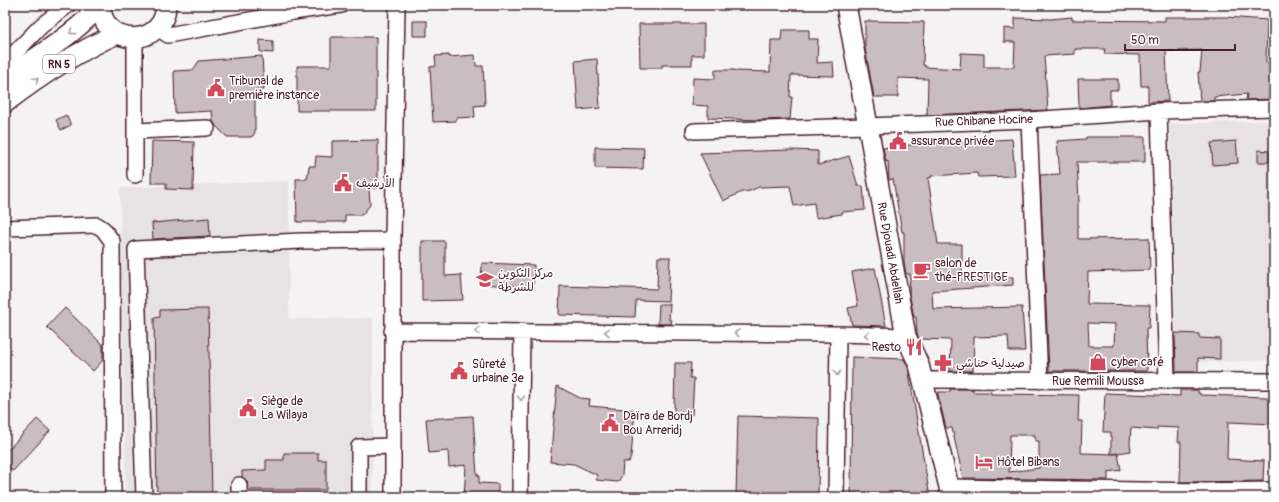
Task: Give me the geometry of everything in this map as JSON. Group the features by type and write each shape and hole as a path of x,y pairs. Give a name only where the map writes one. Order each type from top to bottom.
{"main road":[{"path":"101,5 105,21 110,28 117,34 135,38 148,35 158,28 169,7"},
{"name":"RN 5","path":"5,80 25,64 79,27 101,5"},
{"name":"Rue Djouadi Abdellah","path":"846,5 906,336 918,365 950,492"},
{"name":"RN 5","path":"5,103 57,65 95,43 117,34"}],"street":[{"path":"5,63 41,26 68,5"},
{"path":"158,28 168,35 293,12 341,5"},
{"path":"393,497 392,331 397,5"},
{"path":"135,38 135,175"},
{"name":"Rue Chibane Hocine","path":"694,130 1029,120 1159,111 1274,108"},
{"path":"1159,111 1167,381"},
{"path":"1029,120 1040,382"},
{"path":"135,131 207,128"},
{"path":"5,228 97,225 103,229 112,241 106,387 113,497"},
{"path":"144,497 136,249 301,240 393,240"},
{"path":"392,331 838,334 906,336"},
{"path":"520,497 522,331"},
{"path":"836,497 838,334"},
{"name":"Rue Remili Moussa","path":"922,380 1040,382 1274,381"},
{"path":"359,497 359,447 392,446"},
{"path":"950,492 1274,490"}],"shaded area":[{"path":"1274,121 1274,360 1177,363 1170,124"},
{"name":"Siège de La Wilaya","path":"289,181 289,319 373,318 372,497 126,497 120,188"}],"building":[{"path":"1072,17 1072,20 1165,21 1165,17 1226,17 1267,20 1266,63 1274,63 1274,99 1246,100 1247,94 1214,97 1214,101 1200,101 1198,72 1200,72 1202,50 1166,51 1168,101 1148,102 1148,86 1141,86 1140,55 1104,54 1105,49 1075,49 1075,54 1044,56 1048,110 927,115 928,79 898,78 898,97 874,97 865,48 865,21 924,22 923,65 925,65 925,67 960,69 961,53 984,54 984,67 1014,67 1015,42 1004,42 1004,28 1015,29 1015,18 1051,19"},
{"path":"413,21 427,21 427,36 413,36"},
{"path":"639,24 704,24 704,55 692,55 692,65 662,65 662,68 640,68"},
{"path":"782,30 809,30 809,39 818,39 817,63 833,62 834,76 791,75 790,97 792,97 790,119 760,120 708,118 708,106 692,105 693,78 715,79 715,70 770,72 771,40 781,40"},
{"path":"331,37 376,37 376,111 297,111 297,66 331,66"},
{"path":"260,40 273,41 273,53 260,52"},
{"path":"449,55 449,57 475,55 476,66 483,66 485,105 474,106 475,117 456,118 456,121 433,122 430,67 436,66 435,56"},
{"path":"262,56 264,90 255,90 255,132 253,136 227,137 213,121 212,111 175,113 174,71 193,70 199,61"},
{"path":"597,59 600,108 578,110 575,61"},
{"path":"1078,79 1118,79 1118,90 1110,90 1110,105 1079,108"},
{"path":"66,115 71,125 61,130 56,120"},
{"path":"1086,137 1145,137 1145,162 1077,162 1079,202 1078,239 1149,238 1150,270 1088,272 1087,304 1150,305 1149,328 1146,328 1147,371 1049,371 1040,175 1060,174 1057,141 1086,139","holes":["1088,323 1115,324 1114,346 1089,346"]},
{"path":"1012,139 1015,176 978,177 977,173 931,176 931,178 928,178 938,244 962,244 962,275 1013,277 1013,285 932,291 933,309 1022,307 1025,351 1009,351 1008,336 974,337 973,371 950,371 951,340 919,339 917,333 916,317 914,317 909,293 910,274 906,274 904,262 904,232 902,232 893,179 889,180 888,161 886,162 883,148"},
{"path":"378,140 378,188 369,188 370,205 362,215 345,215 345,222 297,222 296,179 307,179 309,166 315,166 316,156 332,157 332,141"},
{"path":"152,141 194,142 193,190 166,189 166,183 151,183"},
{"path":"1236,141 1238,163 1213,165 1211,143"},
{"path":"595,147 644,148 643,169 595,168"},
{"path":"791,150 818,151 818,165 849,156 858,186 863,186 865,210 842,212 842,214 816,218 814,203 794,206 790,186 759,187 750,191 742,192 723,201 700,153"},
{"path":"1258,150 1269,151 1269,162 1258,162"},
{"path":"209,218 210,236 153,239 152,223"},
{"path":"422,241 445,241 445,276 461,275 463,300 422,301"},
{"path":"658,257 670,257 668,301 636,300 635,317 559,315 560,286 657,289"},
{"path":"482,263 534,265 533,287 481,284"},
{"path":"875,268 886,326 852,325 848,308 858,306 852,272"},
{"path":"659,304 670,304 669,320 672,320 671,324 658,324"},
{"path":"65,308 103,345 103,360 93,371 47,327"},
{"path":"208,309 212,497 157,497 154,318 160,317 160,310"},
{"path":"1175,333 1199,334 1199,338 1220,339 1220,359 1198,358 1198,372 1176,372"},
{"path":"852,357 904,359 908,367 930,497 851,497"},
{"path":"675,363 691,363 690,378 694,378 692,415 674,414"},
{"path":"557,386 580,398 590,399 589,406 635,410 631,457 629,462 623,462 622,475 618,482 596,480 597,475 574,464 550,462"},
{"path":"950,389 973,389 973,392 991,392 991,394 1079,395 1078,421 1082,421 1081,453 1118,454 1121,470 1108,472 1108,480 963,478 952,428 946,428 938,395 938,392 950,392","holes":["1010,435 1035,435 1035,441 1039,441 1039,468 1009,472"]},
{"path":"1180,390 1198,390 1200,395 1267,397 1267,400 1274,400 1274,424 1228,422 1227,459 1264,461 1263,481 1180,482 1181,442 1178,442 1179,428 1157,427 1157,430 1131,428 1131,451 1111,454 1111,432 1103,432 1105,393 1180,396"},
{"path":"473,416 477,475 479,475 479,483 498,484 498,497 464,497 466,465 449,467 448,451 429,453 426,419"},
{"path":"738,416 819,418 818,497 736,497"},
{"path":"37,419 50,431 13,471 5,464 5,453"},
{"path":"284,453 318,453 318,460 326,460 326,490 248,490 247,481 242,477 242,471 266,470 266,460 284,460"}],"place":[{"name":"Tribunal de première instance","path":"216,88"},
{"name":"assurance privée","path":"898,141"},
{"name":"الأرشيف","path":"343,183"},
{"name":"salon de thé-PRESTIGE","path":"922,270"},
{"name":"مركز التكوين للشرطة","path":"485,280"},
{"name":"Resto","path":"914,347"},
{"name":"cyber café","path":"1098,362"},
{"name":"صيدلية حناشي","path":"943,363"},
{"name":"Sûreté urbaine 3e","path":"459,371"},
{"name":"Siège de La Wilaya","path":"248,408"},
{"name":"Daïra de Bordj Bou Arreridj","path":"610,423"},
{"name":"Hôtel Bibans","path":"984,462"}]}
